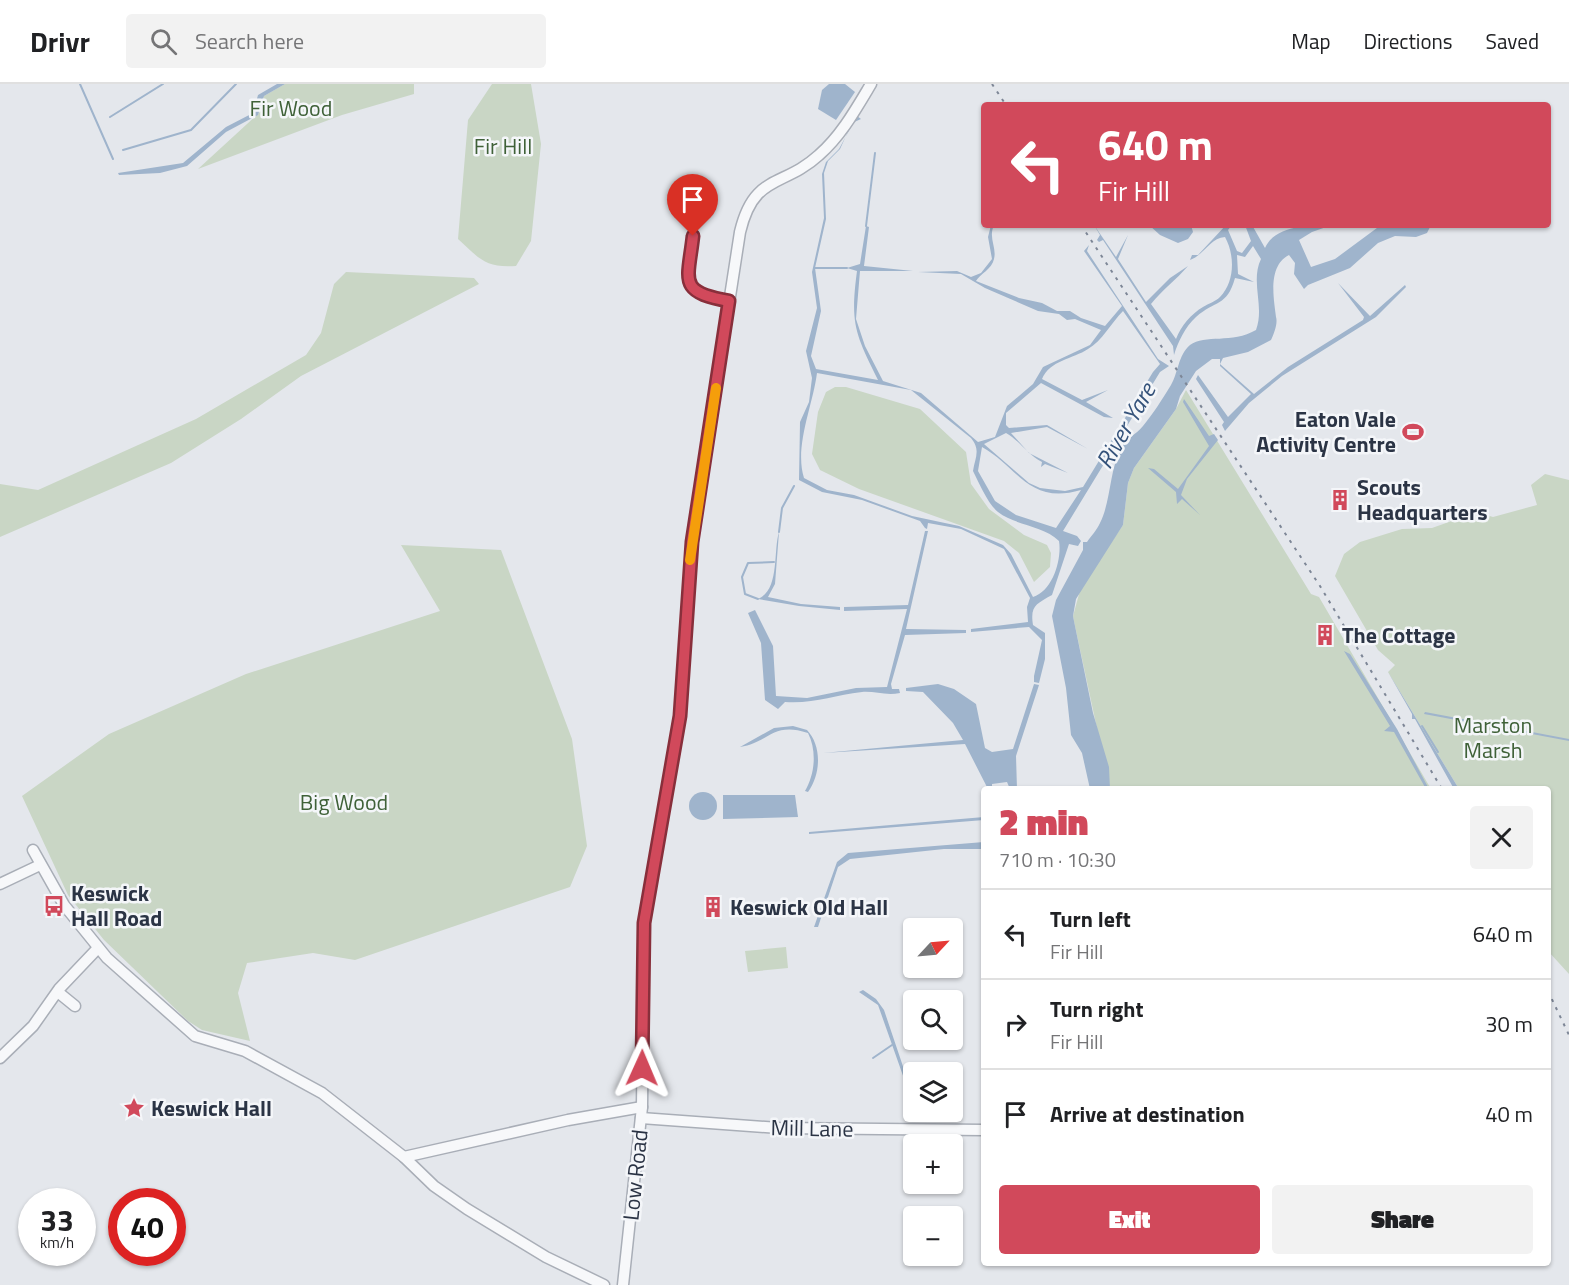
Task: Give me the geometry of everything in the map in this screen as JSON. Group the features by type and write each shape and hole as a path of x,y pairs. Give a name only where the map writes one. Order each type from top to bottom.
{"street":[{"name":"Low Road","path":"623,1285 641,1112 644,923 680,716 692,542 740,232 745,212 751,201 767,185 802,167 829,146 871,84"},
{"path":"693,236 688,278 690,287 697,294 729,301"},
{"path":"33,850 63,905 98,948 195,1036 244,1051 322,1093 404,1157 434,1186 467,1209 546,1257 604,1285"},
{"path":"0,884 40,865"},
{"path":"0,1058 33,1026 98,948"},
{"path":"59,993 75,1006"},
{"name":"Mill Lane","path":"404,1157 568,1120 641,1112 778,1128 981,1130"}],"green space":[{"name":"Fir Wood","path":"285,84 414,84 414,94 342,115 198,169 260,112 264,96"},
{"name":"Fir Hill","path":"492,84 531,84 541,144 531,241 516,266 490,264 458,239 468,120"},
{"path":"346,272 474,278 479,284 301,376 241,419 171,463 0,537 0,484 38,490 196,419 306,355 321,333 334,284"},
{"path":"835,387 846,387 920,409 966,452 971,484 989,509 1024,535 1047,545 1051,553 1050,567 1034,582 1019,553 1004,541 859,489 820,470 812,454 818,412 826,392"},
{"path":"1186,390 1311,594 1319,597 1429,786 1109,786 1073,616 1081,587 1123,525 1128,483 1134,468 1176,409"},
{"name":"Marston Marsh","path":"1545,474 1569,480 1569,974 1551,954 1551,786 1457,786 1388,672 1395,665 1378,650 1335,576 1344,554 1360,542 1402,529 1432,528 1477,512 1493,517 1537,505 1531,485"},
{"name":"Big Wood","path":"401,545 501,550 572,739 587,846 570,887 355,960 313,953 247,963 238,993 250,1041 202,1030 188,1021 104,940 68,895 22,796 109,734 246,674 440,611"},
{"path":"786,947 788,968 748,972 745,951"}],"water":[{"path":"277,84 285,84 264,96 258,115 226,132 187,166 160,173 119,175 118,173 183,163 226,127 253,113 258,95"},
{"path":"829,84 845,84 855,92 836,120 818,109 822,90"},
{"name":"River Yare","path":"845,137 840,149 828,161 824,173 826,219 815,268 821,311 811,356 816,369 878,380 856,328 854,304 857,271 847,268 860,264 866,226 869,227 864,266 913,271 860,271 856,319 865,346 883,381 921,393 978,442 995,437 1007,406 1033,384 1043,367 1090,345 1101,330 1075,319 1067,320 1059,314 1038,311 985,288 961,274 918,272 957,271 971,277 981,273 992,259 988,237 990,228 993,228 994,259 991,266 976,281 1019,298 1042,303 1057,311 1070,311 1081,318 1105,326 1122,306 1084,251 1089,245 1087,251 1158,359 1169,366 1160,372 1063,531 1077,536 1081,541 1078,546 1069,544 1052,595 1038,603 1033,610 1033,625 1045,633 1045,659 1039,683 1034,682 1034,676 1042,640 1029,627 971,632 971,629 1028,622 1027,607 1030,598 1004,549 961,529 928,523 927,529 920,521 862,500 822,492 799,480 800,422 809,402 812,378 806,351 817,308 812,272 824,218 822,174 826,162 839,149","holes":["1123,311 1160,364 1083,487 1065,491 1040,488 1029,483 984,444 1006,433 1027,450 1011,433 1047,427 1088,449 1047,425 1009,428 1006,425 1006,413 1041,383 1104,417 1113,418 1086,402 1108,390 1082,400 1042,379 1056,364 1093,346","817,373 911,390 971,438 977,450 973,471 994,508 1005,517 1045,532 1059,541 1060,548 1055,574 1046,588 1033,597 1011,554 1003,545 959,526 912,516 854,495 827,490 804,478 801,453","982,447 1037,489 1049,493 1081,490 1056,528 1016,515 995,501 978,471"]},
{"path":"1096,228 1116,257 1128,235 1118,259 1146,302 1170,278 1188,266 1151,304 1176,339 1191,317 1218,299 1229,284 1232,260 1225,237 1215,240 1198,255 1223,228 1230,228 1228,230 1237,251 1242,253 1251,241 1246,228 1254,228 1265,248 1270,240 1285,231 1294,228 1323,228 1299,240 1311,267 1335,259 1377,228 1430,228 1427,233 1416,237 1395,236 1378,243 1350,268 1308,285 1304,289 1294,274 1295,263 1289,255 1282,260 1275,275 1273,293 1276,322 1271,340 1248,352 1223,358 1220,364 1220,359 1212,359 1196,371 1180,396 1176,409 1134,468 1128,483 1123,525 1076,599 1073,616 1093,713 1109,767 1110,786 1089,786 1082,753 1071,735 1066,688 1052,616 1056,600 1083,550 1083,542 1087,542 1096,531 1104,514 1114,467 1121,448 1143,426 1158,406 1173,381 1186,349 1203,340 1238,337 1256,330 1259,312 1257,276 1261,259 1253,246 1245,257 1237,255 1238,274 1254,282 1235,278 1224,299 1196,317 1188,325 1174,355 1173,346 1103,240 1099,242 1097,240 1100,235"},
{"path":"1152,228 1192,228 1193,232 1188,239 1178,243 1160,235"},
{"path":"1338,283 1370,316 1405,285 1406,287 1376,317 1282,376 1249,403 1225,431 1222,425 1224,422 1196,379 1198,375 1228,417 1251,394 1220,364 1254,394 1288,367 1363,320 1364,317"},
{"path":"1184,399 1209,436 1214,434 1218,440 1187,479 1181,495 1200,515 1182,499 1177,504 1176,492 1148,468 1154,469 1178,489 1209,446 1183,402"},
{"path":"1030,454 1068,473 1045,464 1041,467 1042,462"},
{"path":"925,531 928,531 906,629 966,630 966,633 905,635 891,684 892,689 899,689 900,693 862,692 815,701 785,702 778,709 765,700 761,643 748,613 755,610 773,646 776,696 807,698 856,688 887,687 907,609 844,611 844,607 908,605"},
{"path":"779,532 775,584 768,597 801,604 840,607 840,610 758,599 765,594 773,579"},
{"path":"1344,651 1350,654 1397,729 1427,786 1424,786 1394,732 1384,731 1390,726"},
{"path":"1388,672 1457,786 1452,786 1415,719 1412,719 1412,714"},
{"path":"938,684 954,689 976,704 985,748 992,752 1013,749 1034,684 1039,685 1016,756 1017,786 1009,786 1007,782 986,786 965,744 823,753 963,740 953,723 923,692 906,691 906,688"},
{"path":"1425,712 1569,739 1569,741 1424,714"},
{"path":"793,726 807,730 817,752 817,769 808,792 805,791 813,770 814,755 808,733 796,730 778,731 750,745 740,747 774,728"},
{"path":"703,792 713,796 717,806 713,816 703,820 693,816 689,806 693,796"},
{"path":"723,795 795,795 798,817 723,819"},
{"path":"981,817 981,820 809,834 809,832"},
{"path":"981,842 981,849 944,849 850,859 838,867 818,927 814,927 837,862 848,853"},
{"path":"863,990 876,999 884,1010 903,1066 903,1076 878,1005 859,992"}],"waterway":[{"path":"80,84 113,159"},
{"path":"110,117 163,84"},
{"path":"123,150 191,130 236,84"},
{"path":"866,226 875,153"},
{"path":"815,268 847,268"},
{"path":"779,532 782,508 794,486"},
{"path":"758,599 745,594 742,577 748,563 774,562"},
{"path":"1422,726 1438,752"},
{"path":"873,1058 892,1045"}],"railway":[{"path":"992,84 1004,102"},
{"path":"1083,228 1320,586 1440,786"},
{"path":"1551,997 1569,1035"}],"slow traffic":[{"path":"690,560 716,388"}],"place":[{"name":"Eaton Vale Activity Centre","path":"1413,432"},
{"name":"Scouts Headquarters","path":"1340,500"},
{"name":"The Cottage","path":"1325,635"},
{"name":"Keswick Hall Road","path":"54,906"},
{"name":"Keswick Old Hall","path":"713,907"},
{"name":"Keswick Hall","path":"134,1108"}],"route":[{"path":"642,1068 644,923 680,716 692,542 729,301 697,294 690,287 688,278 693,236"}]}
